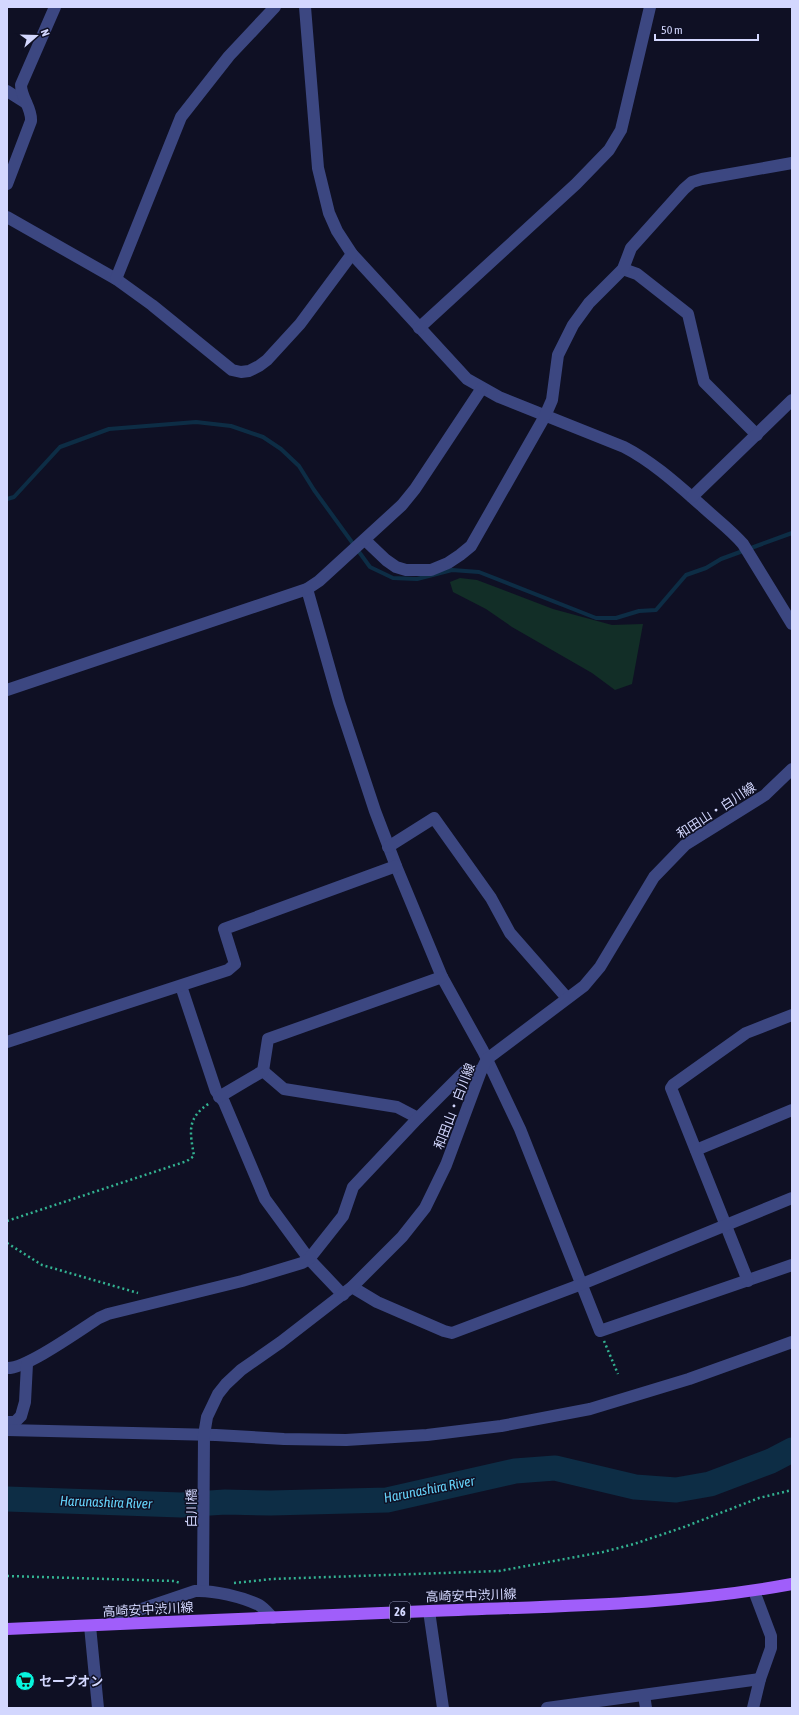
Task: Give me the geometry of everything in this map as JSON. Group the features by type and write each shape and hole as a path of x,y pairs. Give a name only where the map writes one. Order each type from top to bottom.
{"main road":[{"name":"高崎安中渋川線","path":"7,1629 560,1606 675,1599 754,1591 792,1584"}],"street":[{"path":"7,184 32,121 32,115 21,92 21,85 55,7"},
{"path":"116,279 181,116 229,56 275,7"},
{"path":"305,7 318,168 329,213 337,231 352,254 467,379 482,388 545,416 643,457 692,497 743,544 792,624"},
{"path":"419,328 576,184 609,150 621,130 650,7"},
{"path":"7,91 26,103"},
{"path":"364,541 396,567 406,570 431,570 448,563 471,546 545,416 552,400 558,354 564,340 588,303 623,269 631,248 692,182 792,163"},
{"path":"7,217 116,279 152,305 232,370 241,372 259,366 267,360 300,324 352,254"},
{"path":"623,269 637,274 688,314 704,382 757,435"},
{"path":"7,690 307,589 319,581 352,552 402,505 415,489 482,388"},
{"path":"692,497 792,400"},
{"path":"307,589 339,702 374,811 388,847 442,977 487,1059 520,1129 600,1332 792,1265"},
{"name":"和田山・白川線","path":"205,1438 207,1417 218,1394 226,1384 241,1370 281,1342 347,1291 402,1237 425,1208 446,1165 481,1071 487,1059 584,986 600,967 654,877 685,845 765,795 792,769"},
{"path":"388,847 434,818 490,898 510,933 567,998"},
{"path":"7,1042 228,970 235,964 224,929 396,866"},
{"path":"263,1071 268,1039 442,977"},
{"path":"181,986 216,1091 224,1102 265,1199 309,1259 347,1291 377,1302 444,1331 452,1333 582,1284 792,1198"},
{"path":"748,1281 671,1088 673,1085 746,1033 792,1015"},
{"path":"219,1097 263,1071"},
{"path":"263,1071 284,1089 397,1107 418,1118"},
{"path":"7,1368 13,1369 27,1364 99,1318 108,1314 287,1268 309,1259 343,1216 353,1187 464,1072 481,1071"},
{"path":"696,1150 792,1110"},
{"path":"7,1430 205,1438 346,1440 427,1435 508,1424 590,1409 689,1379 792,1342"},
{"path":"7,1422 15,1422 21,1416 25,1402 27,1364"},
{"name":"白川橋","path":"203,1591 205,1438"},
{"path":"110,1624 130,1613 195,1591 215,1592 260,1606 273,1618"},
{"path":"753,1708 760,1679 771,1648 771,1636 754,1591"},
{"path":"429,1611 443,1708"},
{"path":"90,1626 98,1708"},
{"path":"547,1708 565,1707 760,1679"},
{"path":"644,1695 646,1708"}],"path":[{"path":"7,1221 187,1161 194,1156 190,1132 191,1123 196,1114 206,1105 219,1097"},
{"path":"7,1243 42,1265 152,1297 159,1302"},
{"path":"600,1332 618,1374"},
{"path":"215,1592 225,1585 236,1582 272,1579 499,1571 603,1552 634,1544 684,1527 759,1498 792,1490"},
{"path":"7,1576 174,1581"}],"green space":[{"path":"460,578 477,580 553,609 612,625 643,624 632,684 615,690 592,673 512,627 486,609 453,592 450,582"}],"waterway":[{"path":"7,499 14,497 60,447 109,429 196,422 231,426 263,437 281,449 299,466 314,490 370,567 393,578 417,579 452,570 479,572 596,618 616,618 639,611 656,610 686,575 706,568 721,559 792,533"},
{"name":"Harunashira River","path":"7,1499 181,1505 225,1502 271,1503 387,1500 515,1471 555,1468 635,1487 676,1490 710,1484 771,1461 792,1450"}],"place":[{"name":"セーブオン","path":"25,1681"}]}
